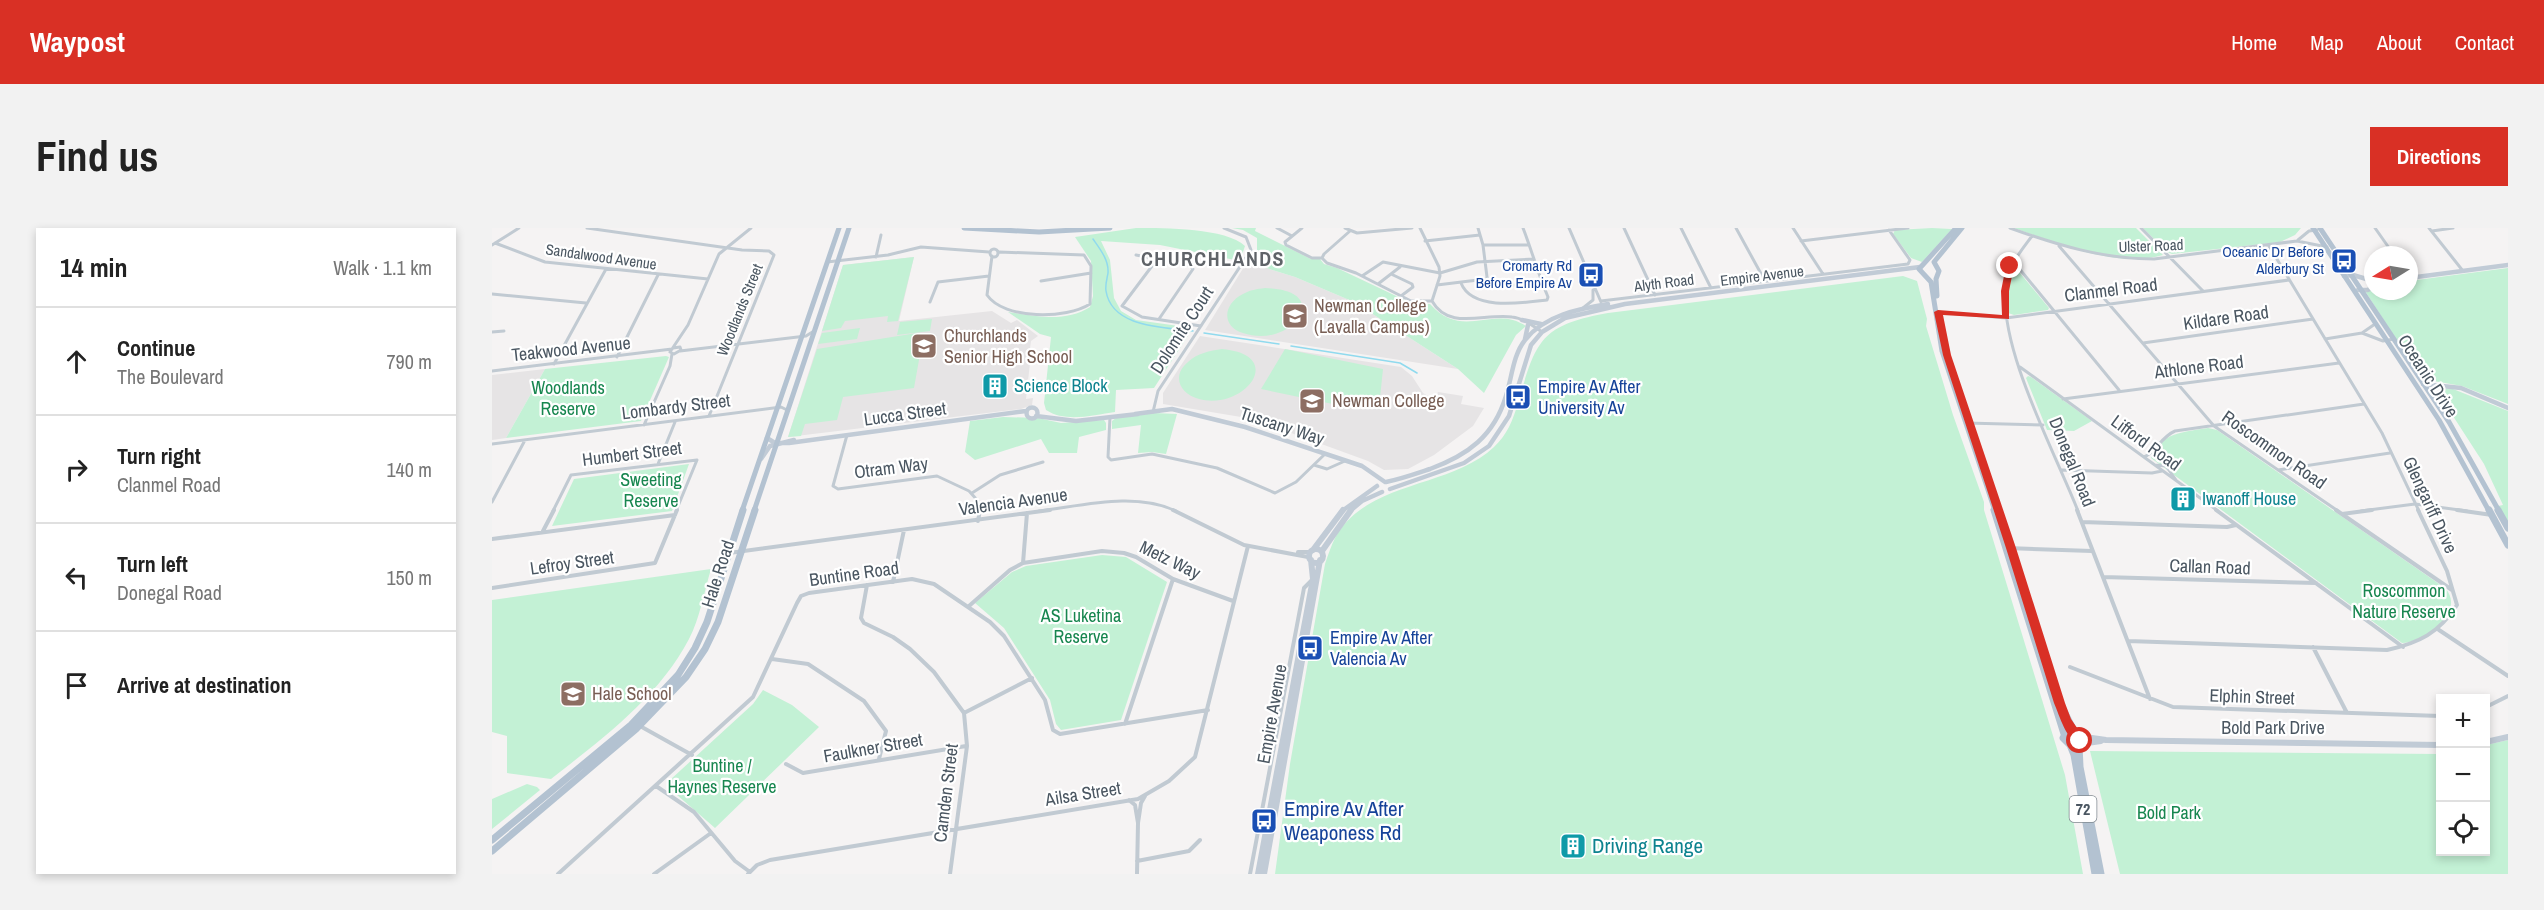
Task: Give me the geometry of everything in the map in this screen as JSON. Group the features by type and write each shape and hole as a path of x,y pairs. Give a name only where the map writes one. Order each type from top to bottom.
{"main road":[{"name":"Hale Road","path":"492,840 637,724 687,662 702,634 839,228"},
{"path":"964,228 1049,232 1110,228"},
{"path":"997,228 1078,228"},
{"path":"1936,270 1921,266 1956,228"},
{"path":"1936,270 1935,259 1962,228"},
{"name":"Hale Road","path":"492,850 677,688 698,662 725,606 741,551 849,229"},
{"name":"Oceanic Drive","path":"2317,229 2325,246 2376,324 2423,384 2466,450 2508,528"},
{"name":"Oceanic Drive","path":"2317,229 2332,247 2385,326 2410,377 2450,438 2508,545"},
{"path":"2418,276 2508,265"},
{"name":"Empire Avenue","path":"1377,485 1399,480 1456,460 1486,438 1501,414 1524,341 1542,324 1564,313 1602,305 1903,271 1921,266"},
{"name":"72","path":"1921,266 1931,285 1947,355 2060,703 2079,744 2080,767 2101,874"},
{"path":"1924,274 1936,270"},
{"name":"72","path":"1936,270 1937,312"},
{"name":"Empire Avenue","path":"1903,271 1924,274"},
{"path":"2344,276 2351,275 2364,279"},
{"path":"2353,289 2364,289"},
{"name":"Empire Avenue","path":"1382,492 1464,463 1489,446 1509,416 1531,345 1541,333 1569,316 1602,305"},
{"path":"1524,341 1525,323 1542,324"},
{"path":"2410,377 2427,386 2461,388 2508,408"},
{"path":"2423,384 2420,388 2424,397"},
{"name":"Tuscany Way","path":"1026,413 1035,408 1037,413 1051,418 1076,421 1155,411 1176,411 1252,428 1372,471 1386,482"},
{"name":"Lucca Street","path":"777,443 786,440 847,435 1011,414"},
{"path":"767,438 777,443"},
{"path":"759,463 768,447 777,443"},
{"path":"1376,475 1377,489 1382,492"},
{"path":"1386,482 1390,485 1390,489"},
{"path":"1311,555 1342,511 1377,485"},
{"path":"1311,555 1322,551 1331,532 1347,512 1367,497 1382,492"},
{"name":"72","path":"2009,548 2064,734 2064,741 2070,745 2074,755 2095,874"},
{"name":"Empire Avenue","path":"1258,874 1320,560 1324,556 1322,551"},
{"path":"1311,555 1320,560"},
{"name":"Empire Avenue","path":"1264,874 1313,579 1311,555"},
{"path":"2064,734 2076,734"},
{"name":"Bold Park Drive","path":"2076,734 2106,740 2436,745"},
{"path":"2490,741 2508,737"},
{"path":"2070,745 2079,744"}],"street":[{"path":"494,244 519,228"},
{"name":"Woodlands Street","path":"587,228 742,250 769,251 774,255 709,416"},
{"path":"670,366 672,351 725,246 752,228"},
{"name":"Dolomite Court","path":"1155,411 1158,391 1251,250 1251,243 1246,236 1224,228"},
{"path":"1277,228 1292,236"},
{"path":"1302,228 1286,244 1312,258 1323,258 1350,231"},
{"path":"1345,228 1364,233 1412,228"},
{"path":"1420,228 1434,255 1440,273 1432,301 1442,313 1453,318 1505,316 1525,323 1541,333"},
{"path":"1478,228 1483,245 1488,285 1492,287 1544,285"},
{"path":"1461,283 1470,297 1488,301 1546,300 1548,297 1523,228"},
{"path":"1569,228 1602,305"},
{"path":"1624,228 1655,295"},
{"path":"1681,228 1710,288"},
{"path":"1736,228 1766,281"},
{"path":"1793,228 1823,274"},
{"path":"1801,241 1908,228"},
{"name":"Ulster Road","path":"2010,228 2092,255 2132,260 2297,241 2332,247"},
{"path":"2141,228 2204,292"},
{"path":"2375,228 2388,246"},
{"path":"2430,229 2453,228"},
{"name":"Ulster Road","path":"2297,241 2310,231 2317,229"},
{"path":"2430,229 2463,271"},
{"name":"Alyth Road","path":"1602,305 1655,295 1908,264 1910,260 1889,230"},
{"path":"876,257 881,235"},
{"path":"1425,241 1480,235"},
{"name":"Donegal Road","path":"2032,236 2013,261 2005,285 2006,318 2014,357 2020,366 2062,470 2150,699"},
{"name":"Sandalwood Avenue","path":"494,244 545,262 708,279"},
{"path":"1483,245 1529,245"},
{"name":"Roscommon Road","path":"2059,246 2214,426 2453,591"},
{"name":"Glengariff Drive","path":"2269,246 2382,433 2453,591"},
{"path":"827,262 876,257 921,247 991,254 999,252 1078,254 1084,255 1091,266 1090,304 1079,311 1052,314 1006,310 996,305 987,295 991,254"},
{"path":"1136,255 1189,265 1193,269 1160,319"},
{"path":"1158,258 1136,289 1125,298 1122,306 1136,315 1201,326"},
{"path":"1323,258 1327,263 1362,276 1417,303 1432,301"},
{"path":"1362,276 1383,262 1440,273 1484,262 1534,259"},
{"path":"2013,261 2120,391"},
{"path":"1378,284 1400,267"},
{"path":"554,364 607,269"},
{"path":"1041,281 1091,273"},
{"path":"1391,274 1412,284 1413,287 1401,296"},
{"path":"617,357 658,275"},
{"path":"930,302 934,285 938,282 988,276"},
{"path":"1437,285 1486,279"},
{"name":"Clanmel Road","path":"1937,312 2006,318 2289,280"},
{"path":"1583,308 1593,300 1593,286"},
{"path":"492,294 587,303"},
{"name":"Kildare Road","path":"2142,343 2313,319"},
{"path":"2362,333 2370,325 2385,326"},
{"path":"679,350 802,336 811,334 817,328"},
{"path":"492,332 504,331"},
{"path":"2325,339 2362,333 2390,340"},
{"path":"644,425 679,350 681,337"},
{"name":"Teakwood Avenue","path":"492,371 679,350"},
{"name":"Athlone Road","path":"2063,399 2339,363"},
{"name":"Lifford Road","path":"2020,366 2403,647"},
{"path":"2144,457 2149,455 2164,436 2170,434 2364,404"},
{"path":"778,407 787,408 788,412"},
{"name":"Lombardy Street","path":"492,444 778,407"},
{"name":"Lucca Street","path":"1011,414 1026,413"},
{"path":"1110,417 1108,457 1111,460 1152,454 1217,468 1275,494 1305,476 1324,454"},
{"path":"658,464 675,422"},
{"path":"1968,423 2043,425"},
{"name":"Otram Way","path":"847,435 833,480 833,486 838,489 937,476 972,493"},
{"path":"492,502 524,441"},
{"path":"2277,470 2390,453"},
{"name":"Humbert Street","path":"543,531 571,475 697,460 675,515"},
{"path":"1314,465 1327,469 1345,461"},
{"path":"978,521 980,505 972,493 1000,475 1043,462"},
{"path":"2155,465 2166,466 2177,481"},
{"path":"2062,470 2151,473 2162,471"},
{"name":"Valencia Avenue","path":"728,553 1109,502 1143,503 1172,509 1214,532 1248,546 1311,555"},
{"path":"2342,514 2415,504 2501,516"},
{"path":"968,606 1010,570 1023,563 1027,513"},
{"path":"492,538 675,515"},
{"name":"Lefroy Street","path":"492,588 655,563 675,515"},
{"path":"2082,522 2227,527 2237,525"},
{"path":"893,582 904,530"},
{"name":"Ailsa Street","path":"749,873 770,860 1145,796 1181,772 1195,758 1248,546"},
{"path":"2009,548 2092,551"},
{"name":"Metz Way","path":"1023,563 1102,551 1124,553 1136,557 1173,579 1233,601"},
{"name":"Callan Road","path":"2103,576 2305,585 2316,583"},
{"path":"1125,724 1173,579"},
{"path":"1250,874 1305,585 1313,579"},
{"name":"Buntine Road","path":"558,874 753,698 801,596 867,585 924,580 968,606 1004,636 1045,700 1053,730 1060,734 1208,710"},
{"path":"867,585 861,618 864,623 893,637 910,649 934,672 964,712 1032,678"},
{"path":"2128,641 2387,650 2421,642 2446,624 2457,605 2453,591"},
{"path":"2439,630 2508,675"},
{"path":"2313,647 2347,713"},
{"path":"772,659 808,664 864,701 886,731 879,759"},
{"name":"Elphin Street","path":"2070,667 2166,705 2181,708 2436,716"},
{"path":"2490,705 2508,696"},
{"path":"1282,697 1292,697"},
{"name":"Camden Street","path":"950,874 967,746 964,712"},
{"path":"637,724 692,755"},
{"name":"Bold Park Drive","path":"2079,744 2106,740"},
{"name":"Faulkner Street","path":"786,764 803,773 967,746"},
{"path":"656,786 694,812 735,861 749,873"},
{"path":"1137,874 1138,823 1141,803 1145,796"},
{"path":"1128,800 1135,805 1138,823"},
{"path":"654,874 711,833"},
{"path":"1137,861 1189,851 1200,840"}],"shaded area":[{"name":"Churchlands Senior High School","path":"914,257 899,321 992,311 1011,323 1017,320 1038,336 1031,341 1028,363 1030,363 1026,399 1033,398 1032,405 1021,409 788,437 843,265"},
{"name":"Newman College","path":"1247,262 1295,277 1354,302 1458,369 1205,330"},
{"name":"Newman College","path":"1200,336 1401,367 1412,376 1423,393 1428,396 1435,399 1438,392 1463,396 1461,404 1484,408 1473,426 1434,455 1408,469 1384,470 1368,461 1253,419 1163,404 1163,393"},
{"path":"545,369 506,438 492,440 492,375"}],"green space":[{"path":"1136,228 1210,232 1236,240 1245,246 1240,261 1160,245 1101,241 1110,260 1114,298 1121,311 1136,320 1193,328 1154,388 1116,390 1115,412 1080,417 1054,414 1046,410 1044,403 1051,337 1040,334 1008,312 1060,317 1081,312 1090,307 1093,296 1091,261 1075,237"},
{"path":"1232,228 1256,228 1255,231 1311,259 1320,259 1324,264 1411,303 1430,304 1442,315 1454,320 1502,318 1514,320 1526,326 1516,335 1484,393 1458,369 1354,302 1295,277 1247,262 1257,250 1257,238 1243,230"},
{"path":"2014,228 2136,228 2163,255 2127,259 2107,257 2068,247"},
{"path":"2143,228 2301,228 2295,235 2280,242 2172,254 2167,252"},
{"path":"1952,229 1922,262 1911,258 1893,234 1895,230"},
{"path":"914,257 898,321 887,322 888,316 845,321 841,328 822,331 843,265"},
{"path":"2015,267 2049,308 2048,310 2014,315 2008,313 2008,290 2012,268"},
{"path":"2508,268 2508,404 2462,386 2422,379 2371,300 2418,300 2418,280"},
{"path":"1903,276 1917,281 1927,319 1926,326 1953,415 1984,502 1984,510 2065,775 2083,874 1275,874 1290,764 1325,564 1335,538 1349,519 1367,505 1388,495 1476,461 1494,447 1512,421 1536,350 1554,330 1568,323 1608,313"},
{"path":"1265,288 1287,291 1299,298 1302,308 1299,318 1290,327 1277,333 1261,336 1236,330 1227,315 1231,303 1246,293"},
{"path":"932,319 930,331 897,335 900,322"},
{"path":"860,328 857,339 818,344 822,333"},
{"path":"917,333 916,338 925,337 914,388 843,397 837,420 805,424 801,436 788,437 817,349"},
{"path":"1222,349 1242,353 1253,361 1256,371 1252,381 1231,397 1216,401 1192,397 1180,384 1180,373 1183,367 1200,354"},
{"path":"1285,349 1383,369 1380,398 1352,408 1261,389"},
{"name":"Woodlands Reserve","path":"669,357 641,421 506,438 545,369"},
{"path":"2028,376 2092,421 2074,431 2047,430 2026,378"},
{"path":"2442,388 2453,389 2508,411 2508,524 2498,506 2503,505 2484,464 2438,392"},
{"path":"1154,413 1177,414 1166,454 1138,453 1141,425 1112,429 1112,421 1116,418"},
{"path":"1003,417 1038,418 1061,423 1104,420 1106,430 1079,437 1077,453 1049,453 1041,439 975,460 965,452 970,421"},
{"name":"Roscommon Nature Reserve","path":"2208,428 2217,430 2445,588 2450,597 2451,607 2447,616 2440,624 2421,637 2402,643 2151,458 2155,449 2167,438 2182,432"},
{"name":"Sweeting Reserve","path":"689,464 672,511 552,526 574,479"},
{"name":"AS Luketina Reserve","path":"1102,555 1126,557 1167,582 1121,720 1061,730 1056,724 1050,700 1004,628 975,603 1012,572 1026,566"},
{"name":"Hale School","path":"711,569 699,614 689,639 662,680 628,716 551,779 507,773 507,736 492,732 492,600"},
{"name":"Buntine / Haynes Reserve","path":"763,690 792,705 819,727 715,828 669,788 670,780 753,704"},
{"name":"Bold Park","path":"2508,740 2508,874 2120,874 2090,751 2436,754 2436,856 2490,856 2490,744"},
{"path":"527,784 540,790 492,829 492,799"}],"waterway":[{"path":"1093,239 1104,255 1108,273 1106,291 1110,303 1118,312 1141,323 1193,331"},
{"path":"1204,333 1279,344"},
{"path":"1291,346 1400,363 1417,373"}],"place":[{"name":"Oceanic Dr Before Alderbury St","path":"2344,261"},
{"name":"Cromarty Rd Before Empire Av","path":"1591,275"},
{"name":"Newman College (Lavalla Campus)","path":"1295,316"},
{"name":"Churchlands Senior High School","path":"924,346"},
{"name":"Science Block","path":"995,386"},
{"name":"Empire Av After University Av","path":"1518,397"},
{"name":"Newman College","path":"1312,401"},
{"name":"Iwanoff House","path":"2183,499"},
{"name":"Empire Av After Valencia Av","path":"1310,648"},
{"name":"Hale School","path":"573,694"},
{"name":"Empire Av After Weaponess Rd","path":"1264,821"},
{"name":"Driving Range","path":"1573,846"}],"district":[{"name":"CHURCHLANDS","path":"1213,259"}],"route":[{"path":"2010,266 2005,291 2006,318 1938,312 1947,355 2060,703 2067,722 2080,741"}]}
